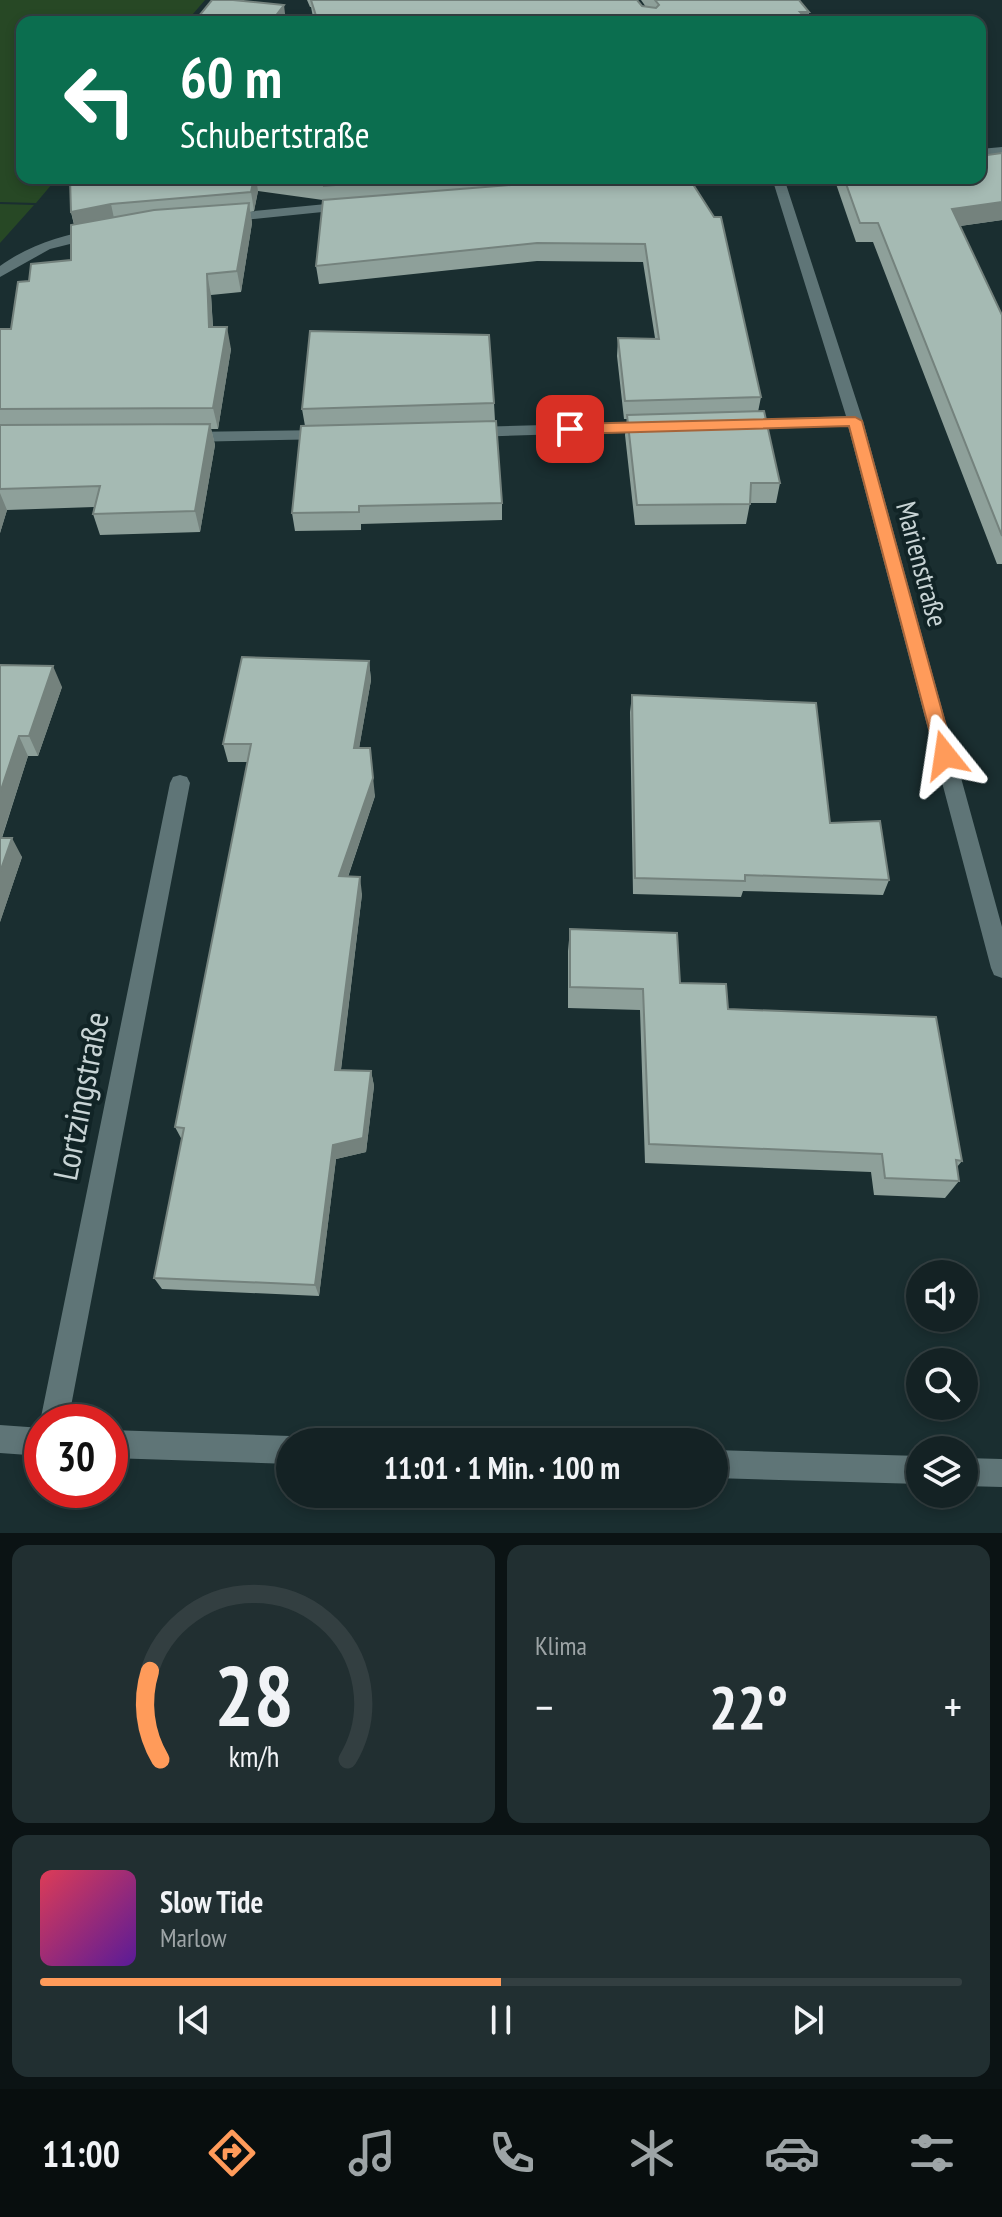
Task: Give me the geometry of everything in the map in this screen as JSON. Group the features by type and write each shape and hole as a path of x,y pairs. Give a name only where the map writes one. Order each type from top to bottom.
{"street":[{"name":"Marienstraße","path":"780,184 855,421 1002,968"},
{"path":"208,219 356,206"},
{"path":"0,273 20,256 69,237 113,230"},
{"path":"728,425 855,421"},
{"path":"459,432 665,426"},
{"path":"174,437 348,435"},
{"name":"Lortzingstraße","path":"58,1404 180,783"},
{"path":"0,1439 24,1441"},
{"path":"128,1445 276,1450"},
{"path":"728,1464 906,1470"},
{"path":"978,1472 1002,1473"}],"green space":[{"path":"0,0 205,0 191,16 16,16 16,184 52,184 36,203 0,202"},
{"path":"0,204 34,205 0,243"}],"building":[{"path":"212,0 284,5 276,16 199,16"},
{"path":"311,0 637,0 642,6 656,8 659,5 655,0 799,0 809,12 800,12 804,16 316,16"},
{"path":"1002,153 1002,202 952,209 1002,315 1002,536 878,223 860,223 846,184 986,184 986,155"},
{"path":"70,184 253,184 251,192 111,204 71,212"},
{"path":"523,184 693,184 714,217 721,217 761,397 625,401 618,338 659,339 645,244 537,243 316,266 323,200"},
{"path":"249,203 237,271 207,274 209,327 227,327 213,408 0,409 0,329 11,329 18,282 29,281 31,264 71,260 71,225 154,210"},
{"path":"310,331 489,335 494,403 302,409"},
{"path":"764,411 780,483 751,483 750,504 637,505 627,415"},
{"path":"496,421 502,503 359,506 359,512 292,513 301,426"},
{"path":"210,424 195,511 93,514 100,486 0,489 0,425"},
{"path":"242,657 369,661 354,748 370,748 373,778 339,876 360,877 335,1070 371,1071 363,1138 333,1145 315,1285 154,1278 184,1128 175,1127 251,744 223,744"},
{"path":"0,665 53,666 29,736 19,736 0,793"},
{"path":"632,695 816,703 830,823 880,821 889,880 745,875 745,881 635,878"},
{"path":"0,838 12,838 0,872"},
{"path":"570,929 677,933 680,983 726,984 728,1009 936,1017 962,1161 956,1160 959,1181 885,1178 882,1154 649,1144 643,989 570,987"}],"route":[{"path":"570,429 855,421 945,755"}]}
